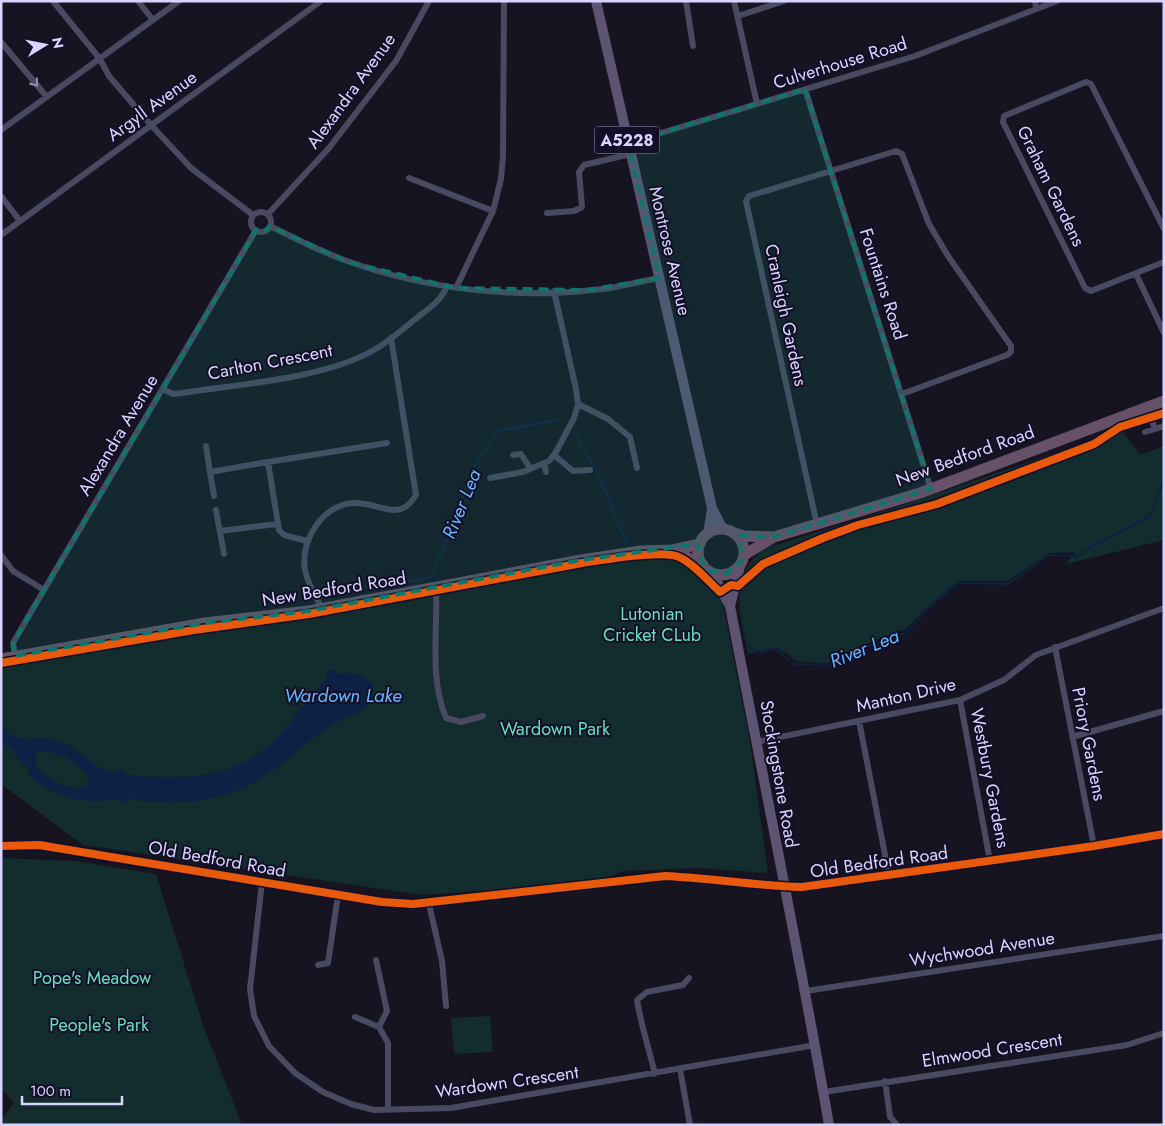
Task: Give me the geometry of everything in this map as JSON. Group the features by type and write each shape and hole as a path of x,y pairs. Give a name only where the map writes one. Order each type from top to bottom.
{"highway":[{"name":"New Bedford Road","path":"728,531 745,536 774,537 817,525 931,489 1164,401"},
{"path":"728,531 742,543 742,561 727,574 712,573 703,565 699,551 704,539 728,531"},
{"name":"New Bedford Road","path":"742,561 774,537"},
{"name":"New Bedford Road","path":"1,658 222,621 322,609 581,560 641,551 672,550 704,539"},
{"name":"New Bedford Road","path":"672,550 703,565"}],"main road":[{"name":"Montrose Avenue","path":"596,1 712,508 728,531"},
{"name":"Montrose Avenue","path":"704,539 712,508"},
{"name":"Stockingstone Road","path":"730,606 742,561"},
{"name":"Stockingstone Road","path":"712,573 730,606 806,992 829,1125"}],"street":[{"path":"53,1 100,60 109,76 192,168 253,215"},
{"path":"138,1 153,20"},
{"path":"1,130 179,1"},
{"name":"Argyll Avenue","path":"1,235 321,1"},
{"name":"Alexandra Avenue","path":"268,214 329,148 396,61 429,1"},
{"path":"456,288 493,211 501,179 503,156 504,1"},
{"path":"685,1 693,46"},
{"path":"734,1 757,104"},
{"path":"738,16 784,1"},
{"path":"1034,1 1036,9"},
{"name":"Culverhouse Road","path":"628,143 915,56 1057,1"},
{"path":"1,42 47,97"},
{"name":"Graham Gardens","path":"1164,229 1092,84 1086,82 1004,116 1003,122 1085,288 1091,291 1164,262"},
{"name":"Fountains Road","path":"804,89 931,489"},
{"path":"830,171 896,151 902,154 929,224 948,256 1011,346 1011,352 1007,355 902,394"},
{"path":"547,212 574,211 582,208 579,172 584,165 631,154"},
{"name":"Cranleigh Gardens","path":"817,525 746,200 749,196 830,171"},
{"path":"409,178 493,211"},
{"path":"1,196 20,221"},
{"path":"258,212 268,214 271,220 270,226 265,231 256,230 251,222 253,215 258,212"},
{"path":"270,226 348,262 393,275 456,288 510,292 554,291 610,288 659,278"},
{"name":"Alexandra Avenue","path":"16,656 13,643 256,230"},
{"path":"1136,274 1164,333"},
{"name":"Carlton Crescent","path":"163,389 173,394 308,373 358,357 391,338 440,299 448,286"},
{"path":"490,478 524,472 544,464 554,455 574,418 578,404 554,291"},
{"path":"322,609 305,572 304,557 307,542 326,513 337,506 368,503 394,510 405,507 416,495 391,338"},
{"path":"578,404 608,419 630,437 637,468"},
{"path":"1147,407 1155,429"},
{"path":"1145,432 1164,426"},
{"path":"210,472 387,444"},
{"path":"206,446 214,496"},
{"path":"513,455 521,454 530,468"},
{"path":"554,455 573,471 590,470"},
{"path":"268,462 277,524 284,535 307,542"},
{"path":"544,464 546,472"},
{"path":"216,510 224,554"},
{"path":"220,531 277,524"},
{"path":"1,555 13,571 44,590"},
{"path":"436,587 436,668 440,703 446,718 454,722 483,716"},
{"name":"Manton Drive","path":"756,742 960,700 1004,680 1036,655 1164,608"},
{"name":"Priory Gardens","path":"1055,647 1094,846"},
{"name":"Westbury Gardens","path":"960,700 990,861"},
{"path":"1072,737 1164,711"},
{"path":"859,721 889,876"},
{"name":"Old Bedford Road","path":"1,846 39,845 338,895 400,904 429,904 665,876 802,887 1094,846 1164,834"},
{"name":"Wardown Crescent","path":"262,882 250,989 254,1016 269,1046 295,1073 323,1092 351,1104 374,1110 450,1108 815,1045"},
{"path":"318,965 328,963 338,895"},
{"path":"429,904 442,961 446,1006"},
{"name":"Wychwood Avenue","path":"806,992 1164,936"},
{"path":"376,960 387,1011 379,1027"},
{"path":"655,1074 647,1040 641,1025 637,1000 647,992 683,985 689,978"},
{"path":"355,1017 379,1027 388,1044 388,1110"},
{"name":"Elmwood Crescent","path":"824,1092 885,1081 1127,1045 1164,1032"},
{"path":"680,1069 690,1125"},
{"path":"885,1081 890,1117 897,1125"}],"highlighted area":[{"path":"805,89 931,489 774,537 740,536 742,561 727,574 707,570 700,558 698,544 581,560 309,611 205,623 15,656 13,643 31,612 256,230 264,232 270,226 348,262 456,288 587,290 659,278 628,143"}],"green space":[{"path":"1122,430 1140,455 1164,446 1164,540 1066,564 1074,552 1050,553 1008,581 959,581 935,600 904,630 878,639 827,664 797,661 777,647 748,654 740,610 739,596 741,583 745,570 753,559 766,548 903,505"},
{"name":"Wardown Park","path":"669,556 685,562 722,599 750,741 768,873 697,868 623,871 596,883 421,895 83,845 1,784 1,661 42,653 316,616 562,570"},
{"name":"People's Park","path":"1,858 75,861 156,874 204,1028 242,1125 1,1125 1,1120 14,1103 1,1088"},
{"path":"490,1016 493,1052 454,1054 451,1018"}],"water":[{"name":"Wardown Lake","path":"327,670 333,670 338,674 353,673 361,676 373,685 371,699 361,710 333,724 282,764 255,782 213,798 189,802 151,802 127,798 127,801 123,803 118,799 92,801 62,796 31,777 28,769 10,747 1,743 1,714 5,732 22,739 57,740 97,766 116,773 122,769 126,775 147,777 188,777 208,774 245,762 262,751 278,736 325,680","holes":["48,751 66,757 87,773 88,786 81,788 71,787 52,780 37,767 35,760 37,752"]}],"waterway":[{"name":"River Lea","path":"369,590 432,577 475,465 498,431 557,420"},
{"name":"River Lea","path":"574,433 600,477 626,542"},
{"name":"River Lea","path":"748,646 760,653 775,648 794,664 827,666 882,640 905,633 936,601 959,583 1008,584 1049,555 1079,556 1086,550 1150,516 1164,478"}],"cycle path":[{"path":"1,663 194,630 309,614 582,563 632,556 659,554 679,557 695,568 720,592 731,585 738,586 763,564 823,538 858,525 937,504 1094,444 1120,427 1164,413"},
{"path":"1,846 39,845 382,902 413,904 665,876 802,887 1094,846 1164,834"}],"park label":[{"name":"Lutonian Cricket CLub","path":"652,624"},
{"name":"Pope's Meadow","path":"92,978"}]}
